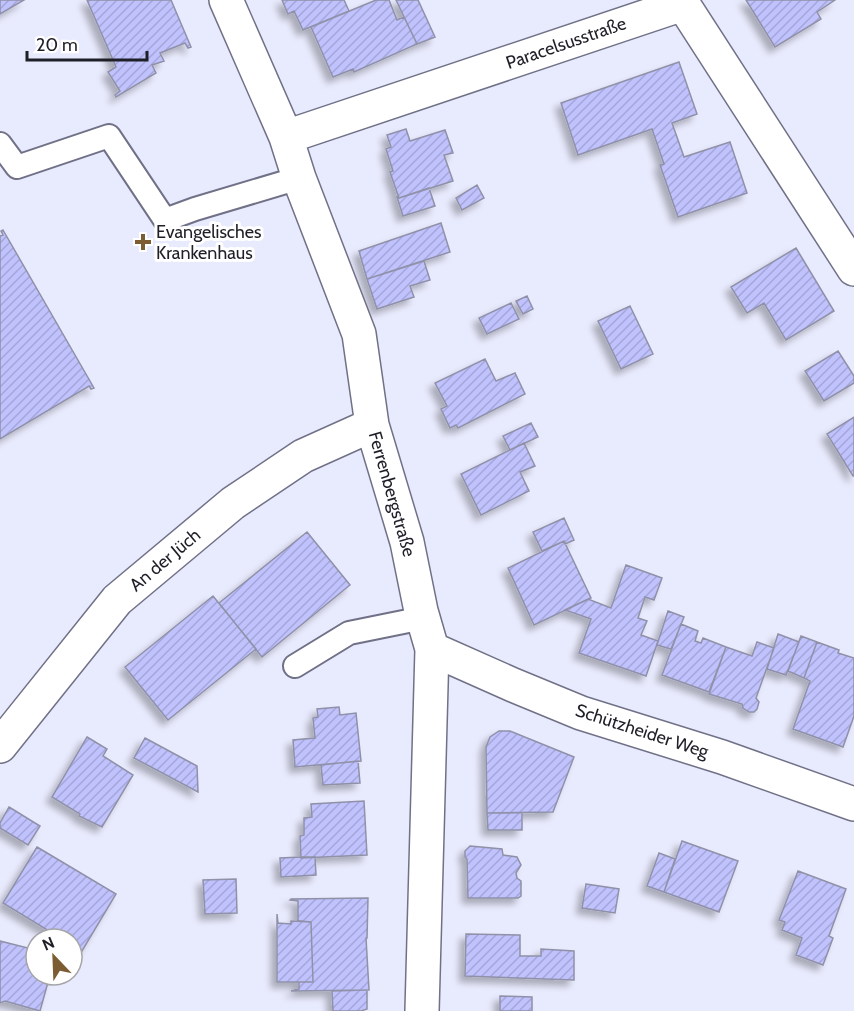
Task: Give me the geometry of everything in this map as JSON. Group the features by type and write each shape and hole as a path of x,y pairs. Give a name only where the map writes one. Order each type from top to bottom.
{"street":[{"name":"Ferrenbergstraße","path":"226,0 286,137 299,178 359,334 372,425 407,542 432,649 422,1011"},
{"name":"Paracelsusstraße","path":"286,137 682,4 854,269"},
{"name":"An der Jüch","path":"0,746 117,600 233,503 303,456 372,425"},
{"name":"Schützheider Weg","path":"432,649 581,713 722,757 854,804"}],"lane":[{"path":"0,144 17,167 109,136 165,220 299,178"},
{"path":"295,666 349,633 423,618"}],"building":[{"path":"0,0 24,0 0,14"},
{"path":"87,0 171,0 191,47 188,48 185,43 160,53 164,61 152,65 156,73 116,97 115,95 120,91 108,72 116,67"},
{"path":"282,0 344,0 349,11 303,30 294,11 288,14"},
{"path":"376,0 389,0 397,20 404,17 417,44 354,72 353,69 333,77 311,27"},
{"path":"396,0 418,0 435,37 417,44"},
{"path":"746,0 835,0 817,12 821,19 775,47"},
{"path":"679,62 697,114 672,123 684,157 730,142 747,193 678,217 660,165 664,164 652,129 578,155 561,103"},
{"path":"406,129 410,141 445,130 453,153 444,155 453,181 399,198 390,172 393,171 386,149 391,147 387,135"},
{"path":"477,185 484,198 462,210 456,198"},
{"path":"429,188 435,206 403,216 397,197"},
{"path":"441,223 450,252 367,279 359,251"},
{"path":"3,230 94,388 91,389 89,386 0,439 0,236 3,235 1,231"},
{"path":"796,248 834,311 786,340 764,303 747,313 731,287"},
{"path":"424,261 430,280 410,286 414,297 377,309 367,279"},
{"path":"527,296 533,309 523,314 516,301"},
{"path":"511,303 519,319 487,334 479,318"},
{"path":"630,306 653,354 621,369 598,321"},
{"path":"838,351 854,376 854,383 824,401 805,371"},
{"path":"485,359 496,381 515,373 525,394 458,428 456,425 450,428 441,409 447,406 435,383"},
{"path":"854,417 854,476 853,476 827,434"},
{"path":"531,423 538,437 510,450 503,436"},
{"path":"524,443 535,466 520,472 529,491 481,515 461,474"},
{"path":"564,518 574,540 565,544 564,541 542,551 533,532"},
{"path":"307,532 350,585 262,657 219,603"},
{"path":"564,541 591,598 534,625 508,568"},
{"path":"626,565 662,578 654,600 645,597 638,618 647,621 641,635 658,641 646,676 579,653 591,619 565,610 588,599 611,608"},
{"path":"213,596 256,649 168,720 125,667"},
{"path":"668,611 684,617 671,649 657,645"},
{"path":"681,624 698,631 695,641 701,643 703,638 726,647 709,692 662,675"},
{"path":"778,634 799,642 786,675 767,669"},
{"path":"801,636 817,642 804,678 788,671"},
{"path":"757,642 774,648 756,698 759,702 757,709 749,712 743,708 742,704 709,694 726,647 752,656"},
{"path":"817,642 854,658 854,716 843,747 793,729 810,681 804,678"},
{"path":"339,707 340,715 356,713 361,761 295,767 293,740 315,738 313,718 318,717 317,709"},
{"path":"499,731 510,731 574,757 553,812 487,813 486,747 490,737"},
{"path":"87,737 107,749 103,756 133,775 102,827 79,816 80,814 52,797"},
{"path":"145,738 197,766 198,792 134,758"},
{"path":"358,761 360,783 323,785 321,765"},
{"path":"364,801 367,855 301,858 300,836 304,835 304,818 312,817 311,804"},
{"path":"9,807 40,826 28,845 0,828 0,823"},
{"path":"487,813 522,813 522,830 488,830"},
{"path":"682,841 738,861 719,912 664,892"},
{"path":"470,846 502,849 503,855 517,857 521,865 516,873 517,878 521,881 521,896 518,898 468,898 465,851"},
{"path":"37,847 116,894 84,948 84,927 42,927 3,903"},
{"path":"659,853 675,859 664,892 647,886"},
{"path":"315,857 316,875 281,877 280,858"},
{"path":"798,871 846,889 829,936 833,938 823,965 796,955 802,938 782,930 785,922 779,920"},
{"path":"236,879 237,913 205,914 203,880"},
{"path":"586,884 619,889 615,913 582,908"},
{"path":"368,898 366,938 369,990 291,991 299,989 299,982 313,982 311,922 298,921 298,901 290,900"},
{"path":"277,914 278,923 311,922 313,982 277,982"},
{"path":"466,934 520,935 520,956 541,956 541,949 574,951 574,980 465,976"},
{"path":"0,941 24,947 24,987 47,987 40,1011 5,1001 0,1003"},
{"path":"367,990 367,1009 333,1011 332,991"},
{"path":"500,996 532,997 532,1011 500,1011"}],"place":[{"name":"Evangelisches Krankenhaus","path":"143,242"}]}
